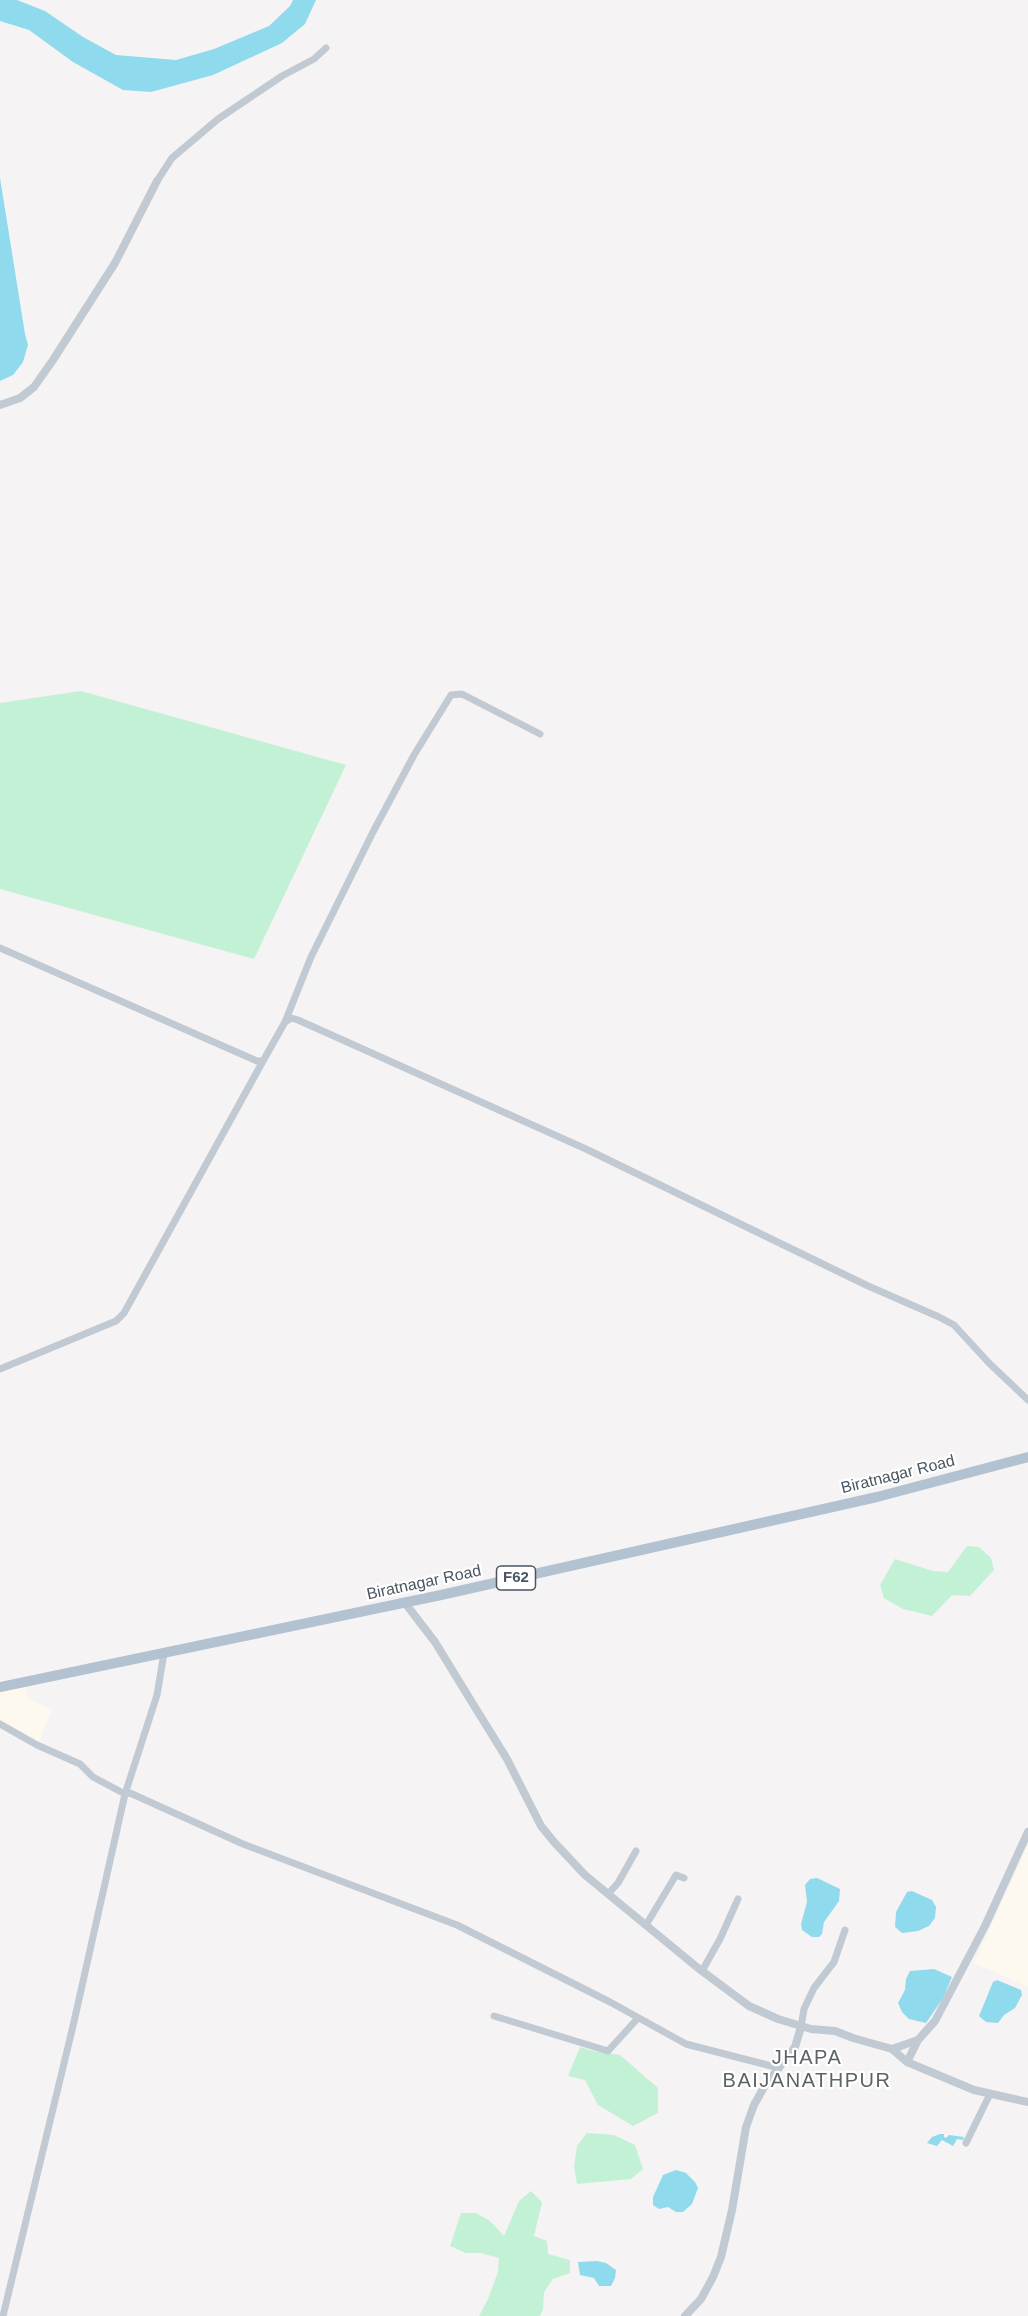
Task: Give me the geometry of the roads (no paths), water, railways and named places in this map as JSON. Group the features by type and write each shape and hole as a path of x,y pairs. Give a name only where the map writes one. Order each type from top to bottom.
{"main road":[{"name":"Biratnagar Road","path":"0,1687 405,1603 877,1497 1028,1457"}],"street":[{"path":"0,405 20,398 34,387 115,263 157,181 172,158 218,119 282,76 314,59 326,48"},
{"path":"0,1369 116,1321 124,1314 285,1022 311,957 373,832 426,735 451,695 462,694 540,734"},
{"path":"0,948 244,1056 263,1061"},
{"path":"285,1022 291,1018 298,1020 586,1149 866,1285 939,1317 954,1325 1028,1400"},
{"path":"405,1603 435,1642 490,1732 541,1826 565,1855 608,1894 702,1971 749,2006 801,2027 835,2031 892,2049 908,2062 974,2090 1028,2102"},
{"path":"3,2316 74,2026 125,1794 157,1695 164,1653"},
{"path":"0,1724 37,1745 80,1764 93,1777 125,1794 130,1793 253,1848 457,1925 686,2044 779,2068"},
{"path":"908,2062 918,2040 935,2021 946,2003 985,1926 1028,1832"},
{"path":"608,1894 618,1882 636,1851"},
{"path":"646,1925 676,1875 684,1878"},
{"path":"702,1971 716,1948 738,1899"},
{"path":"685,2316 701,2299 721,2257 732,2210 746,2127 754,2105 795,2046 804,2009 814,1988 834,1962 845,1930"},
{"path":"494,2016 608,2051 638,2018"},
{"path":"892,2049 918,2040"},
{"path":"966,2143 990,2094"}],"water":[{"path":"0,0 17,0 45,11 83,37 116,55 176,60 214,49 269,26 290,6 293,0 316,0 305,24 282,43 213,75 151,92 123,90 73,62 29,30 0,21"},
{"path":"0,178 28,345 23,362 13,375 0,381"},
{"path":"817,1878 840,1889 839,1901 824,1922 822,1934 819,1937 812,1937 802,1930 801,1924 807,1902 805,1885 810,1879"},
{"path":"912,1891 932,1900 936,1907 935,1918 929,1926 918,1931 902,1933 895,1927 896,1912 907,1892"},
{"path":"934,1969 952,1977 943,1998 926,2023 909,2019 902,2012 898,2003 905,1990 906,1979 910,1971"},
{"path":"997,1980 1021,1990 1022,1995 1015,2008 1004,2015 998,2023 986,2022 979,2016 993,1982"},
{"path":"944,2134 946,2138 949,2135 964,2137 963,2140 957,2139 953,2146 942,2140 937,2146 927,2143 932,2137"},
{"path":"676,2170 686,2173 698,2188 692,2204 683,2212 676,2212 668,2207 659,2209 653,2205 653,2197 663,2175"},
{"path":"578,2262 606,2263 616,2270 611,2286 599,2286 594,2278 580,2275"}],"district":[{"name":"JHAPA BAIJANATHPUR","path":"807,2070"}]}
